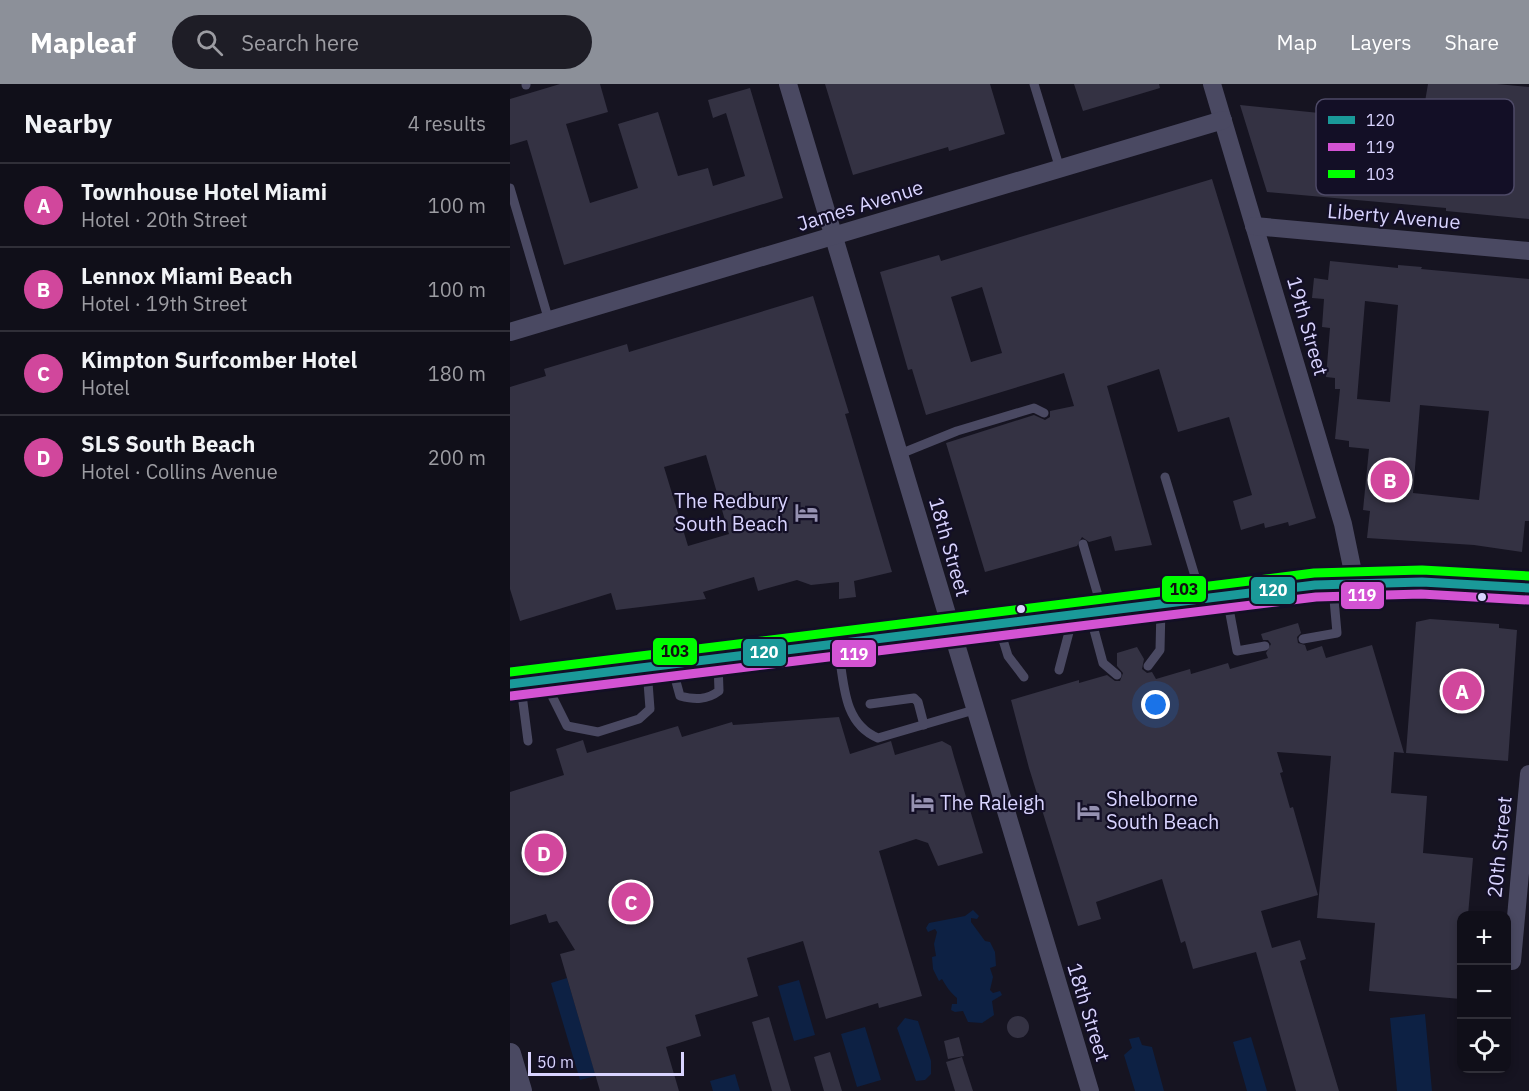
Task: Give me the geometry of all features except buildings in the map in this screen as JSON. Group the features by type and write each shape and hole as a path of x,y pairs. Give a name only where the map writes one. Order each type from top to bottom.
{"main road":[{"path":"525,682 1344,583 1454,581 1529,588"}],"street":[{"name":"18th Street","path":"788,84 1090,1091"},
{"name":"19th Street","path":"1212,84 1343,524 1344,583"},
{"name":"James Avenue","path":"510,332 1223,120"},
{"name":"Liberty Avenue","path":"1254,226 1529,251"},
{"name":"20th Street","path":"1512,961 1529,774"},
{"path":"510,1054 521,1091"}],"lane":[{"path":"1034,84 1060,169"},
{"path":"510,188 549,321"},
{"path":"900,454 957,431 1034,408 1044,413"},
{"path":"1166,477 1237,651 1265,646"},
{"path":"1083,544 1088,613 1103,663 1117,675"},
{"path":"1303,639 1337,633 1344,583"},
{"path":"1149,666 1160,650 1161,604"},
{"path":"1059,670 1071,633 1088,613"},
{"path":"999,624 1008,656 1024,676"},
{"path":"838,644 852,718 863,732 878,738 974,710"},
{"path":"659,666 680,696 691,699 710,698 719,691 718,659"},
{"path":"525,682 567,726 597,732 639,718 650,709 659,666"},
{"path":"525,682 528,741"},
{"path":"870,704 914,698 918,702 924,725"}],"water":[{"path":"973,910 979,916 977,919 971,918 971,922 985,941 990,942 995,952 996,966 990,968 993,977 990,990 993,993 1000,991 1002,995 992,1001 994,1015 982,1023 968,1022 963,1011 951,1010 952,1004 957,1004 957,998 942,979 939,981 933,969 932,957 936,956 934,944 937,932 935,929 928,932 926,928 929,923 965,916"},
{"path":"567,978 596,1076 580,1080 551,983"},
{"path":"799,980 815,1035 794,1041 778,986"},
{"path":"1425,1014 1432,1091 1397,1091 1390,1018"},
{"path":"905,1018 918,1021 931,1061 931,1074 925,1080 916,1081 897,1028"},
{"path":"865,1027 881,1080 857,1087 841,1034"},
{"path":"1139,1037 1142,1045 1152,1047 1164,1091 1135,1091 1124,1055 1132,1048 1129,1039"},
{"path":"1251,1037 1267,1091 1247,1091 1233,1042"},
{"path":"735,1074 740,1091 713,1091 710,1081"}],"transit line":[{"name":"103","path":"510,672 1314,573 1422,570 1529,576"},
{"name":"120","path":"510,684 1315,585 1422,582 1529,588"},
{"name":"119","path":"511,696 1316,597 1421,594 1528,600"}],"place":[{"name":"Lennox Miami Beach","path":"1390,480"},
{"name":"The Redbury South Beach","path":"806,512"},
{"name":"Townhouse Hotel Miami","path":"1462,691"},
{"name":"The Raleigh","path":"922,802"},
{"name":"Shelborne South Beach","path":"1088,810"},
{"name":"SLS South Beach","path":"544,853"},
{"name":"Kimpton Surfcomber Hotel","path":"631,902"}]}
